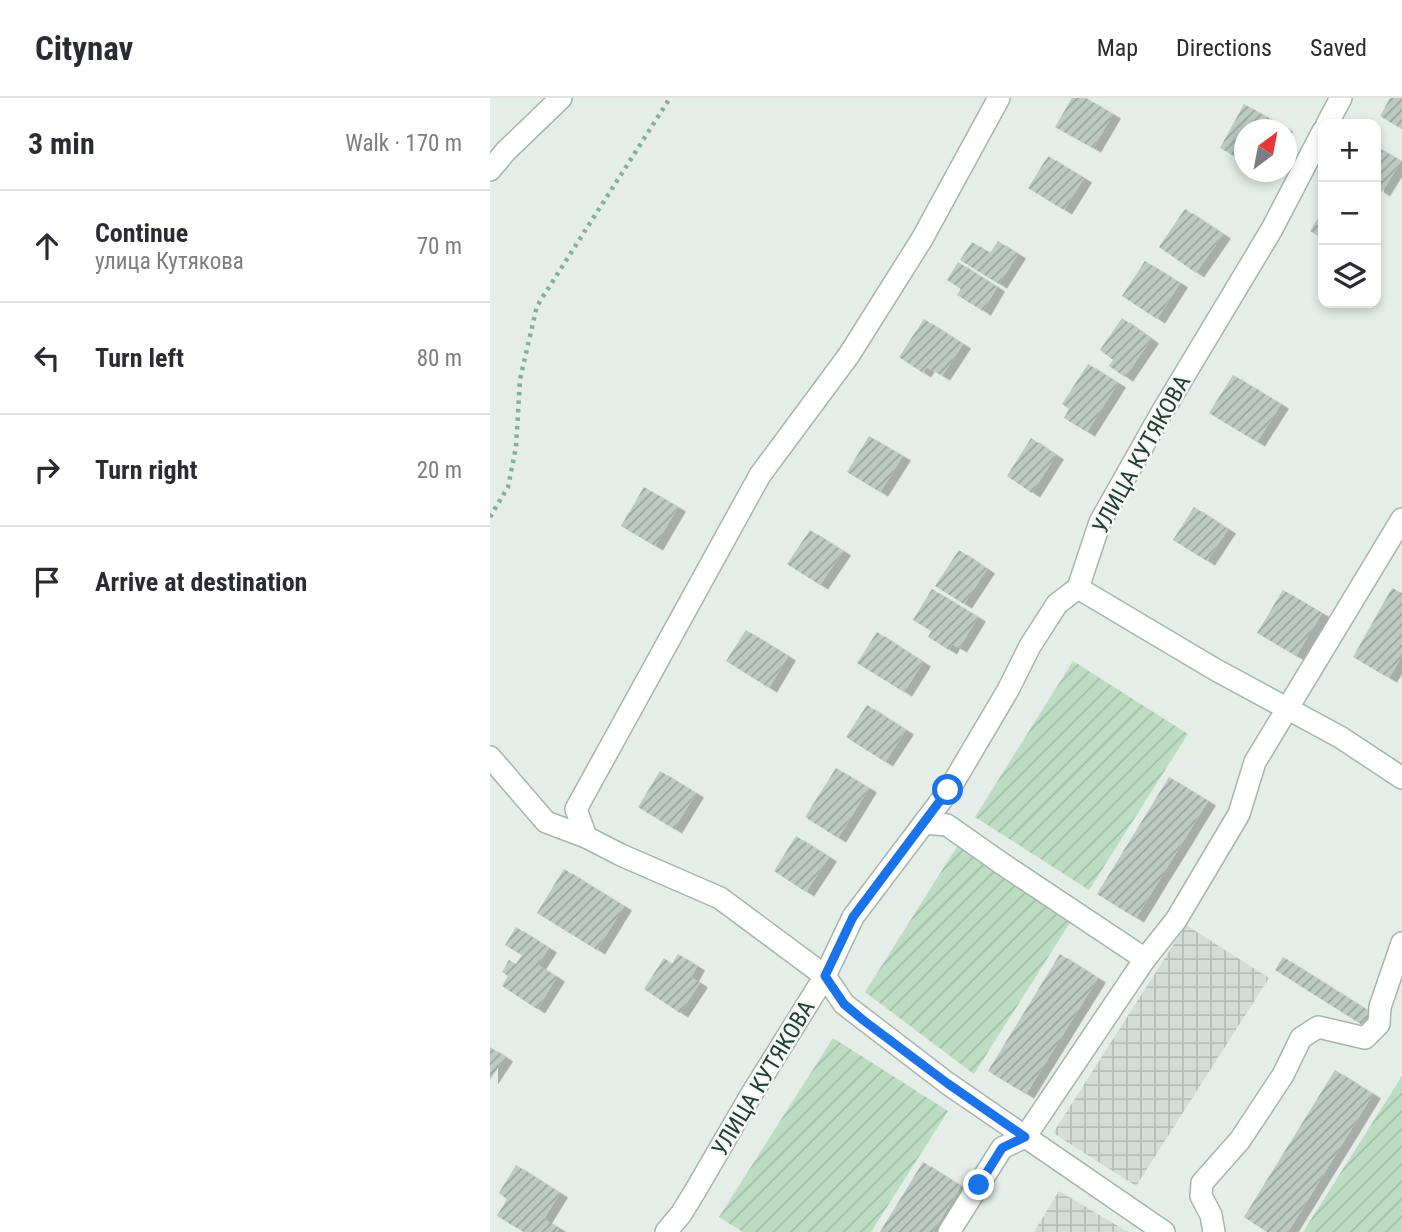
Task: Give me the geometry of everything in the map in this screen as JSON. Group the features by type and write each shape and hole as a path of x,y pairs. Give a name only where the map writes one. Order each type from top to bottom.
{"street":[{"path":"490,170 506,150 561,98"},
{"path":"586,837 576,809 760,475 849,355 922,239 999,98"},
{"path":"1330,119 1341,98"},
{"name":"УЛИЦА КУТЯКОВА","path":"666,1232 681,1214 825,976 853,917 948,790 1057,604 1078,588 1100,522 1272,229 1318,141"},
{"path":"949,1232 1002,1148 1025,1137 1145,960 1176,920 1239,814 1255,762 1402,519"},
{"path":"1078,588 1216,670 1340,737 1402,778"},
{"path":"490,757 546,822 586,837 720,898 825,976 844,1004 863,1020 947,1083 1164,1232"},
{"path":"924,823 947,825 1145,960"},
{"path":"1214,1232 1211,1215 1201,1196 1202,1183 1240,1140 1283,1075 1301,1038 1318,1027 1365,1038 1378,1024 1380,1007 1402,943"}],"path":[{"path":"490,517 508,488 516,447 520,379 537,306 670,98"}],"shaded area":[{"path":"1186,925 1269,978 1136,1186 1053,1133"},
{"path":"1059,1191 1128,1232 1034,1232"}],"green space":[{"path":"1073,661 1188,734 1089,890 975,817"},
{"path":"958,845 1073,918 974,1074 865,992"},
{"path":"833,1038 948,1111 871,1232 743,1232 719,1217"},
{"path":"1402,1076 1402,1232 1303,1232"}],"building":[{"path":"1072,98 1086,98 1113,114 1093,148 1055,127"},
{"path":"1390,98 1402,98 1402,129 1380,116"},
{"path":"1244,104 1271,119 1236,119"},
{"path":"1234,122 1234,156 1220,148"},
{"path":"1381,149 1401,161 1381,191"},
{"path":"1048,156 1084,178 1064,210 1028,188"},
{"path":"1185,209 1223,234 1196,273 1159,247"},
{"path":"1318,218 1318,236 1310,231"},
{"path":"998,241 1018,254 999,284 960,260 972,242 990,253"},
{"path":"1145,261 1180,283 1157,319 1122,296"},
{"path":"958,262 997,287 983,311 957,295 961,289 947,280"},
{"path":"1122,318 1151,339 1125,377 1109,366 1113,360 1100,350"},
{"path":"924,319 963,344 942,376 927,367 923,373 899,357"},
{"path":"1088,364 1118,383 1087,432 1064,418 1069,409 1062,404"},
{"path":"1233,375 1281,404 1257,442 1209,413"},
{"path":"869,436 903,456 880,492 847,472"},
{"path":"1031,438 1056,455 1032,493 1007,476"},
{"path":"644,487 678,507 655,546 621,526"},
{"path":"1194,507 1228,529 1207,561 1173,540"},
{"path":"810,530 843,551 820,585 787,564"},
{"path":"959,550 987,569 964,604 935,586"},
{"path":"1392,588 1402,593 1402,656 1389,678 1353,657"},
{"path":"932,589 978,617 959,648 952,644 949,650 928,637 931,631 913,620"},
{"path":"1283,590 1322,613 1296,656 1257,633"},
{"path":"746,630 788,656 769,688 726,661"},
{"path":"877,632 923,662 904,692 857,663"},
{"path":"867,705 906,730 885,762 846,737"},
{"path":"836,768 869,788 838,838 805,817"},
{"path":"660,771 696,793 674,829 638,807"},
{"path":"1169,777 1208,801 1136,918 1097,894"},
{"path":"796,836 829,857 806,892 774,871"},
{"path":"564,869 624,906 597,950 537,913"},
{"path":"516,927 549,948 538,965 557,977 537,1009 502,986 508,976 502,972 509,960 516,964 522,955 505,945"},
{"path":"678,954 697,966 691,977 700,983 680,1013 644,989 664,958 672,964"},
{"path":"1060,954 1098,978 1026,1094 988,1071"},
{"path":"1283,957 1372,1013 1364,1026 1275,970"},
{"path":"490,1047 505,1057 490,1080"},
{"path":"1335,1070 1373,1094 1288,1232 1267,1232 1244,1217"},
{"path":"923,1162 961,1186 933,1232 880,1232"},
{"path":"516,1165 560,1193 544,1219 559,1228 557,1232 524,1232 497,1216 507,1199 499,1193"}],"route":[{"path":"948,790 853,917 825,976 844,1004 863,1020 1025,1137 1002,1148 979,1185"}]}
